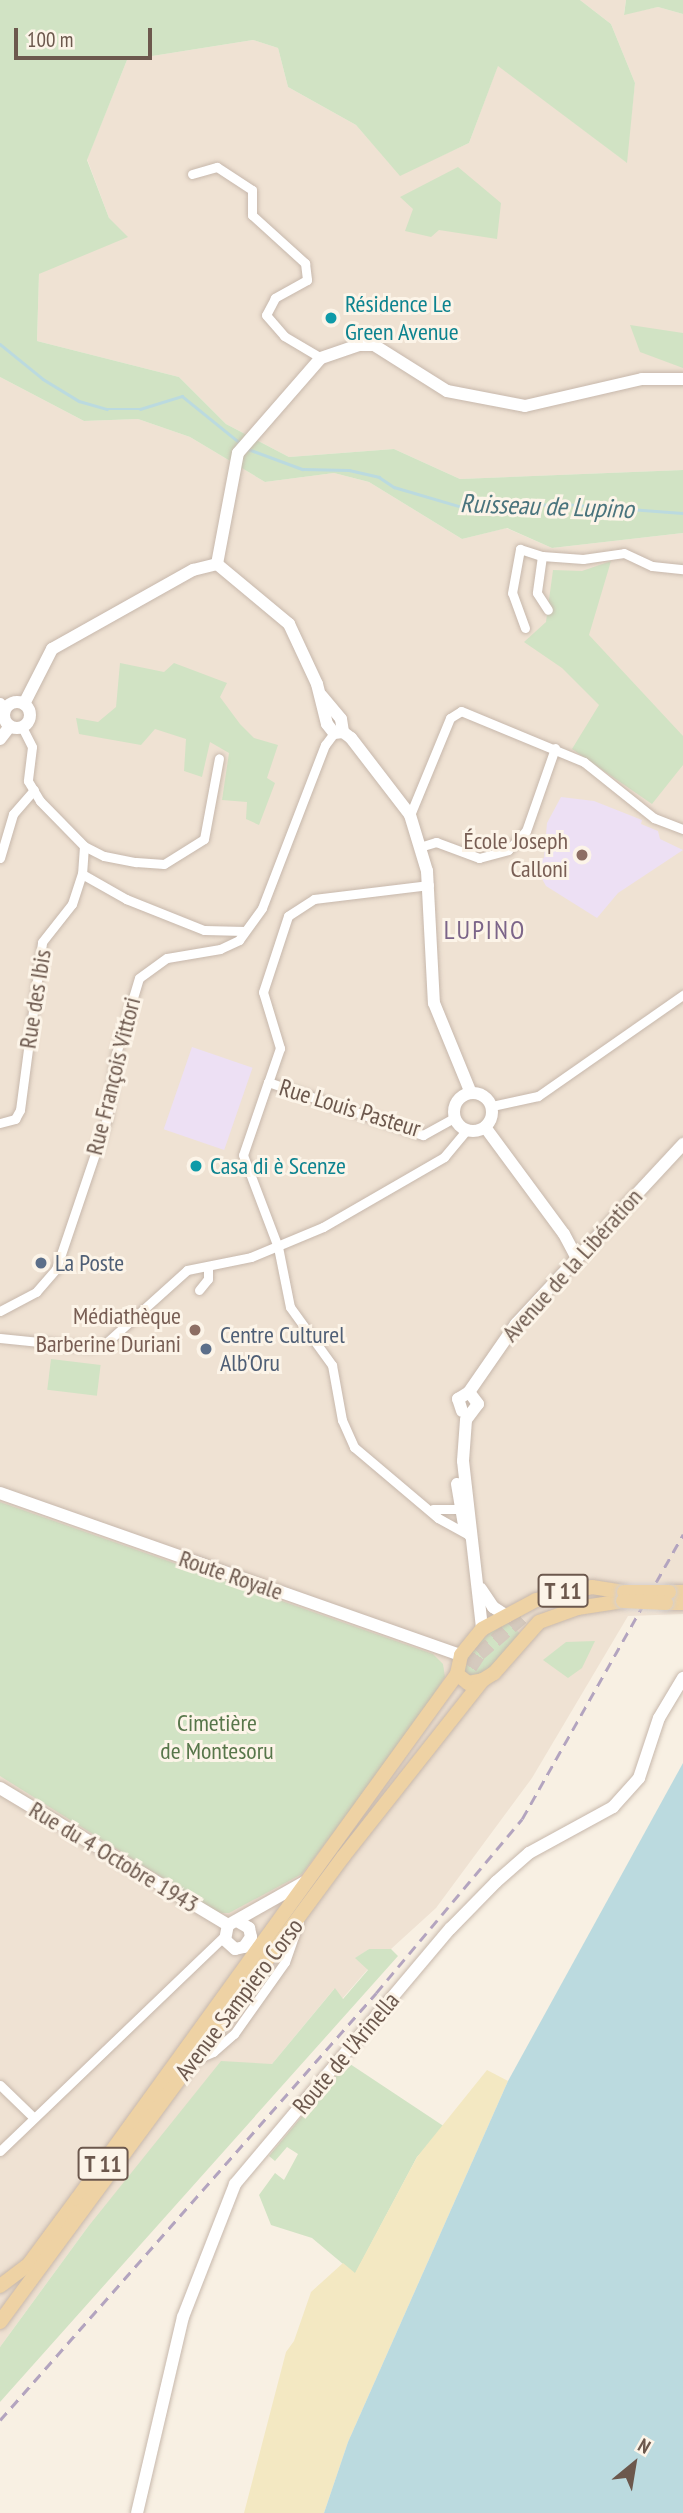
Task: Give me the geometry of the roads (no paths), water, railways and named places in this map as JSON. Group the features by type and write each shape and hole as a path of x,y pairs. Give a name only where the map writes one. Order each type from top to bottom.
{"main road":[{"path":"217,564 238,453 321,358 359,345 374,345 447,391 525,406 642,379 683,379"},
{"path":"217,564 289,624 338,732 410,815 423,846 429,885 434,1003 471,1093"},
{"path":"24,704 52,649 193,570 217,564"},
{"path":"16,727 4,718 3,705 14,702 24,704"},
{"path":"0,739 30,717 24,704"},
{"path":"471,1093 483,1095 492,1106 492,1118 485,1127 467,1130 454,1117 457,1101 471,1093"},
{"path":"485,1127 564,1234 576,1257"},
{"name":"Avenue de la Libération","path":"466,1412 458,1399 469,1392 491,1354 576,1257 683,1144"},
{"path":"564,1234 589,1244"},
{"path":"466,1412 454,1451 454,1511 471,1536"},
{"path":"466,1412 463,1461 482,1629"},
{"name":"Route Royale","path":"0,1493 461,1656"},
{"path":"479,1586 494,1607 519,1622 524,1636"},
{"name":"T 11","path":"507,1616 569,1589 624,1596"},
{"name":"T 11","path":"527,1618 577,1596 673,1596 683,1603"},
{"name":"T 11","path":"524,1636 556,1614 624,1596"},
{"path":"483,1680 459,1682 461,1656 482,1629 507,1616"},
{"name":"Avenue Sampiero Corso","path":"0,2286 29,2264 242,1951 338,1854 483,1680 514,1652 524,1636"},
{"name":"Route de l'Arinella","path":"137,2513 186,2310 235,2185 450,1929 496,1882 529,1853 613,1807 639,1779 659,1718 683,1678"},
{"name":"Avenue Sampiero Corso","path":"0,2322 301,1917 338,1854 459,1682"},
{"name":"Rue du 4 Octobre 1943","path":"0,1788 230,1927"},
{"path":"230,1927 314,1876"},
{"path":"230,1927 242,1951"},
{"path":"230,1927 251,1933 242,1951"},
{"path":"0,2333 44,2266"}],"street":[{"path":"192,173 217,167 252,190 252,215 305,263 307,280 275,298 266,315 284,337 321,358"},
{"path":"525,628 512,593 519,551 530,549 542,556 583,559 624,553 652,566 683,569"},
{"path":"542,556 537,593 548,610"},
{"path":"410,815 454,712 478,716 555,748 598,772 654,818 683,829"},
{"path":"16,727 32,747 27,768 34,790 84,845 104,856 164,864 190,852 210,828 219,758"},
{"name":"Rue François Vittori","path":"0,1311 36,1293 56,1269 107,1118 116,1054 139,978 167,958 220,949 246,931 262,908 325,745 338,732"},
{"path":"423,846 436,842 479,858 508,850 526,831 555,748"},
{"path":"0,858 13,814 34,790"},
{"name":"Rue des Ibis","path":"0,1124 15,1119 20,1110 42,942 72,904 82,874 84,845"},
{"path":"82,874 126,899 204,930 246,931"},
{"name":"Rue Louis Pasteur","path":"429,885 314,899 288,916 263,992 280,1048 268,1082 424,1135 454,1117"},
{"path":"492,1106 538,1096 683,995"},
{"path":"268,1082 243,1155 278,1247 290,1307 332,1364 342,1420 354,1447 433,1509 447,1524 471,1536"},
{"path":"0,1338 89,1347 106,1343 187,1270 278,1247 323,1227 444,1157 467,1130"},
{"path":"199,1290 208,1279 208,1266"},
{"path":"433,1509 454,1511 447,1524"},
{"path":"0,2151 209,1952 230,1927"},
{"path":"209,1952 242,1951"},
{"path":"0,2085 33,2117"}],"water":[{"path":"683,1763 683,2513 324,2513 348,2442 508,2081"}],"waterway":[{"name":"Ruisseau de Lupino","path":"0,344 43,379 79,401 107,409 140,409 182,396 240,443"},
{"name":"Ruisseau de Lupino","path":"248,449 302,469 349,470 379,477 394,487 462,507 563,504 683,513"}],"tunnel":[{"path":"459,1685 479,1654 525,1615"}],"railway":[{"path":"0,2420 376,1993 522,1819 683,1534"}],"place":[{"name":"Résidence Le Green Avenue","path":"331,318"},
{"name":"École Joseph Calloni","path":"582,855"},
{"name":"Casa di è Scenze","path":"196,1166"},
{"name":"La Poste","path":"41,1263"},
{"name":"Médiathèque Barberine Duriani","path":"195,1330"},
{"name":"Centre Culturel Alb'Oru","path":"206,1349"}],"district":[{"name":"LUPINO","path":"485,930"}],"park label":[{"name":"Cimetière de Montesoru","path":"217,1737"}]}
